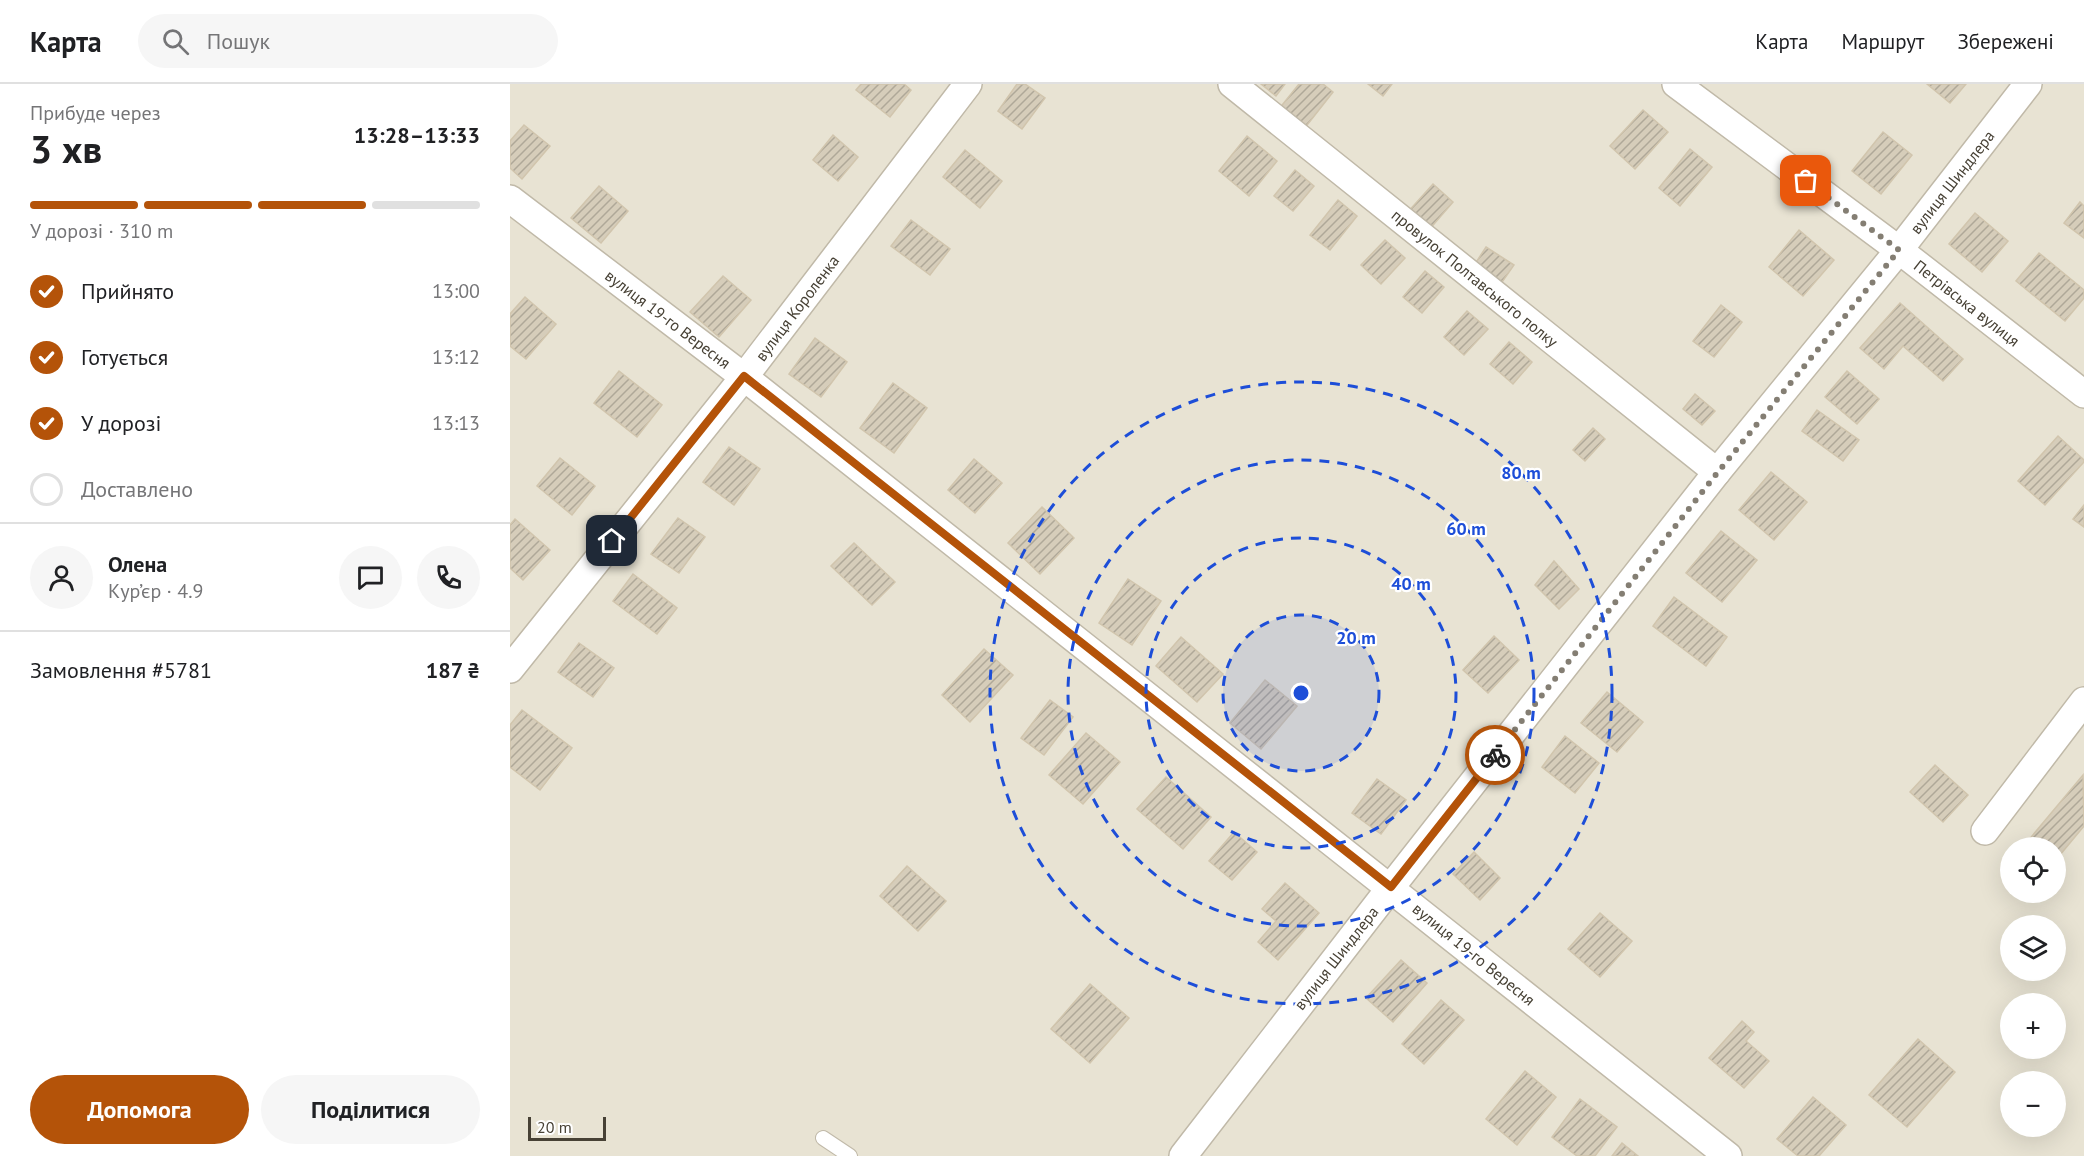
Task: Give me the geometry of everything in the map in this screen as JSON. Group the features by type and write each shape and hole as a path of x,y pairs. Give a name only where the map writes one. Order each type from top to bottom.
{"street":[{"name":"вулиця Короленка","path":"510,669 744,376 968,84"},
{"name":"провулок Полтавського полку","path":"1232,84 1718,472"},
{"name":"Петрівська вулиця","path":"1676,84 1899,250 2084,394"},
{"name":"вулиця Шиндлера","path":"1183,1156 1391,887 1718,472 1899,250 2028,84"},
{"name":"вулиця 19-го Вересня","path":"510,199 744,376 1728,1156"},
{"path":"1985,831 2084,701"}],"lane":[{"path":"823,1138 850,1156"}],"shaded area":[{"path":"510,84 2084,84 2084,1156 510,1156"}],"building":[{"path":"861,84 904,84 911,90 890,117 856,90"},
{"path":"1017,84 1025,84 1045,98 1022,129 998,111"},
{"path":"1261,84 1285,84 1276,96"},
{"path":"1299,84 1323,84 1333,92 1304,129 1279,109"},
{"path":"1368,84 1392,84 1383,96"},
{"path":"1927,84 1966,84 1950,103"},
{"path":"1643,110 1668,132 1635,169 1610,146"},
{"path":"524,125 550,146 522,179 510,168 510,141"},
{"path":"1883,132 1912,155 1881,194 1852,171"},
{"path":"833,135 858,157 838,181 813,160"},
{"path":"1247,136 1277,161 1249,196 1219,171"},
{"path":"1690,149 1712,167 1680,206 1659,188"},
{"path":"965,150 1002,181 980,208 943,177"},
{"path":"1295,170 1314,186 1293,211 1274,196"},
{"path":"1433,184 1453,202 1428,231 1407,213"},
{"path":"599,186 628,211 601,243 571,218"},
{"path":"1338,200 1357,216 1330,250 1310,235"},
{"path":"2080,202 2084,206 2084,238 2064,223"},
{"path":"1975,213 2008,241 1982,272 1949,244"},
{"path":"911,220 950,249 930,275 891,246"},
{"path":"1799,230 1834,260 1803,296 1769,267"},
{"path":"1385,240 1405,258 1381,284 1361,265"},
{"path":"1486,247 1514,265 1500,285 1473,267"},
{"path":"2039,253 2084,290 2084,298 2065,321 2016,281"},
{"path":"1425,271 1444,287 1422,313 1403,297"},
{"path":"723,276 751,300 719,337 690,312"},
{"path":"525,297 556,324 526,359 510,346 510,314"},
{"path":"1900,303 1963,359 1943,381 1903,346 1884,369 1860,348"},
{"path":"1721,305 1742,322 1714,357 1693,341"},
{"path":"1467,311 1488,329 1464,355 1444,337"},
{"path":"815,338 847,362 821,397 789,374"},
{"path":"1509,342 1532,362 1513,384 1490,364"},
{"path":"619,371 662,405 637,437 594,403"},
{"path":"1847,371 1879,399 1857,424 1825,397"},
{"path":"893,383 927,408 894,453 860,428"},
{"path":"1695,394 1715,411 1702,425 1683,409"},
{"path":"1817,410 1859,440 1843,461 1802,431"},
{"path":"1593,428 1605,439 1585,461 1573,450"},
{"path":"2058,436 2084,462 2045,505 2018,481"},
{"path":"729,447 760,469 734,505 703,482"},
{"path":"560,458 595,486 572,515 537,486"},
{"path":"974,459 1002,483 975,513 948,490"},
{"path":"1771,472 1807,502 1774,540 1739,510"},
{"path":"2084,505 2084,527 2073,519"},
{"path":"1042,507 1074,538 1040,574 1008,543"},
{"path":"678,518 705,537 679,573 651,554"},
{"path":"515,519 550,550 523,580 510,568 510,525"},
{"path":"1721,531 1757,560 1722,602 1686,573"},
{"path":"854,543 895,582 872,605 831,566"},
{"path":"1554,561 1579,589 1559,609 1535,585"},
{"path":"633,574 677,608 657,634 613,601"},
{"path":"1128,579 1161,601 1132,645 1099,623"},
{"path":"1674,597 1727,637 1706,666 1653,626"},
{"path":"1494,636 1519,660 1488,693 1463,670"},
{"path":"1181,637 1223,674 1197,702 1156,666"},
{"path":"579,643 614,668 593,697 558,672"},
{"path":"984,649 1013,675 970,722 942,695"},
{"path":"1265,680 1297,706 1261,749 1230,723"},
{"path":"1607,692 1643,722 1617,752 1581,723"},
{"path":"1050,700 1073,717 1044,755 1021,738"},
{"path":"522,710 572,748 540,790 510,767 510,725"},
{"path":"1086,733 1120,762 1083,804 1049,775"},
{"path":"1565,736 1599,763 1575,793 1542,767"},
{"path":"1935,765 1968,795 1943,822 1910,792"},
{"path":"2083,775 2084,826 2066,848 2066,837 2031,837"},
{"path":"1166,777 1211,817 1183,849 1137,809"},
{"path":"1377,779 1406,800 1381,834 1352,813"},
{"path":"1234,832 1257,852 1232,880 1209,861"},
{"path":"1474,852 1500,878 1480,900 1453,874"},
{"path":"907,866 946,901 918,931 880,896"},
{"path":"1285,883 1319,913 1278,960 1258,942 1276,921 1262,909"},
{"path":"1600,913 1632,941 1600,977 1568,949"},
{"path":"1401,960 1427,983 1393,1022 1366,998"},
{"path":"1090,984 1129,1018 1090,1063 1051,1029"},
{"path":"1441,1000 1464,1020 1424,1064 1402,1044"},
{"path":"1742,1021 1754,1032 1746,1041 1769,1061 1744,1088 1709,1058"},
{"path":"1918,1039 1955,1072 1907,1127 1869,1095"},
{"path":"1525,1071 1556,1097 1517,1145 1486,1119"},
{"path":"1813,1097 1846,1125 1819,1156 1798,1156 1777,1139"},
{"path":"1580,1099 1617,1127 1595,1156 1577,1156 1552,1137"},
{"path":"1622,1143 1638,1156 1612,1156"}],"way so far":[{"path":"1495,755 1718,472 1899,250 1806,181"}],"route":[{"path":"612,541 744,376 1391,887 1495,755"}]}
